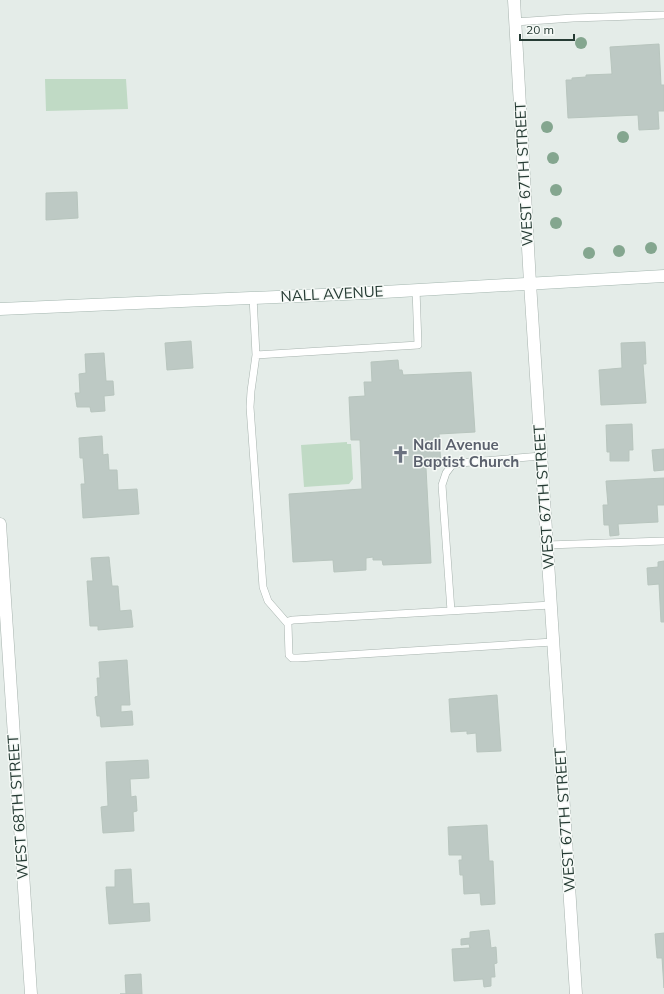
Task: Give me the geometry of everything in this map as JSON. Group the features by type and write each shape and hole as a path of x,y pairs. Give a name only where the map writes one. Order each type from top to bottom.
{"street":[{"name":"WEST 67TH STREET","path":"514,0 530,283 576,994"},
{"name":"NALL AVENUE","path":"0,309 416,290 664,276"},
{"name":"WEST 68TH STREET","path":"0,524 31,994"}],"lane":[{"path":"515,22 573,18 664,15"},
{"path":"256,355 418,345 416,290"},
{"path":"253,297 256,355 250,407 264,587 268,601 290,622 551,605"},
{"path":"450,611 442,485 446,472 452,465 541,456"},
{"path":"547,545 664,541"},
{"path":"290,622 289,655 292,658 553,642"}],"green space":[{"path":"45,79 126,79 128,109 46,111"},
{"path":"347,442 347,444 351,444 353,479 349,484 304,487 301,445"}],"building":[{"path":"659,44 661,85 664,85 664,111 658,111 659,129 639,130 638,115 568,118 566,80 586,77 586,75 612,74 610,47"},
{"path":"77,192 78,218 46,220 46,193"},
{"path":"191,341 193,368 167,370 165,343"},
{"path":"645,342 646,364 643,364 646,403 601,405 599,370 622,368 621,343"},
{"path":"104,353 106,381 113,381 114,395 104,396 105,411 91,412 90,407 77,407 75,393 80,393 79,374 86,373 85,354"},
{"name":"Nall Avenue Baptist Church","path":"398,360 399,370 402,370 403,375 471,372 475,432 439,434 441,467 426,468 431,563 383,565 382,560 373,560 373,557 366,558 366,570 334,572 333,560 293,562 289,494 362,489 360,440 351,440 349,397 365,396 364,382 372,382 371,362"},
{"path":"632,424 633,450 629,450 629,461 610,461 610,452 607,452 606,425"},
{"path":"102,436 103,455 108,454 109,470 117,470 118,490 137,489 139,514 83,518 81,484 85,484 83,458 80,458 79,438"},
{"path":"664,449 664,470 654,471 652,450"},
{"path":"664,478 664,505 657,505 658,522 618,524 619,535 610,536 609,525 604,525 603,505 608,505 606,481"},
{"path":"109,557 112,586 118,586 120,611 131,610 133,627 98,630 98,626 90,626 87,581 93,581 91,558"},
{"path":"664,561 664,622 661,622 659,584 648,585 647,568 658,567 658,562"},
{"path":"127,660 130,705 121,705 121,712 132,711 133,725 101,727 100,716 97,716 95,697 98,696 97,678 100,678 99,662"},
{"path":"497,695 501,751 477,752 476,733 467,734 467,731 451,732 449,699"},
{"path":"148,760 149,778 130,779 131,797 136,796 137,811 133,812 134,831 103,833 101,807 108,806 106,762"},
{"path":"487,825 489,861 493,861 495,904 481,905 480,893 464,894 463,875 460,875 459,860 462,860 462,855 449,855 448,827"},
{"path":"131,869 133,904 149,903 150,921 109,924 106,887 115,887 115,870"},
{"path":"489,930 491,948 496,947 497,963 494,964 495,977 491,977 491,986 484,987 483,979 454,981 452,949 470,948 469,944 461,945 461,939 470,938 470,932"},
{"path":"664,933 664,988 662,958 657,958 655,934"},
{"path":"141,974 142,994 126,994 125,975"}],"place":[{"name":"Nall Avenue Baptist Church","path":"400,454"}]}
